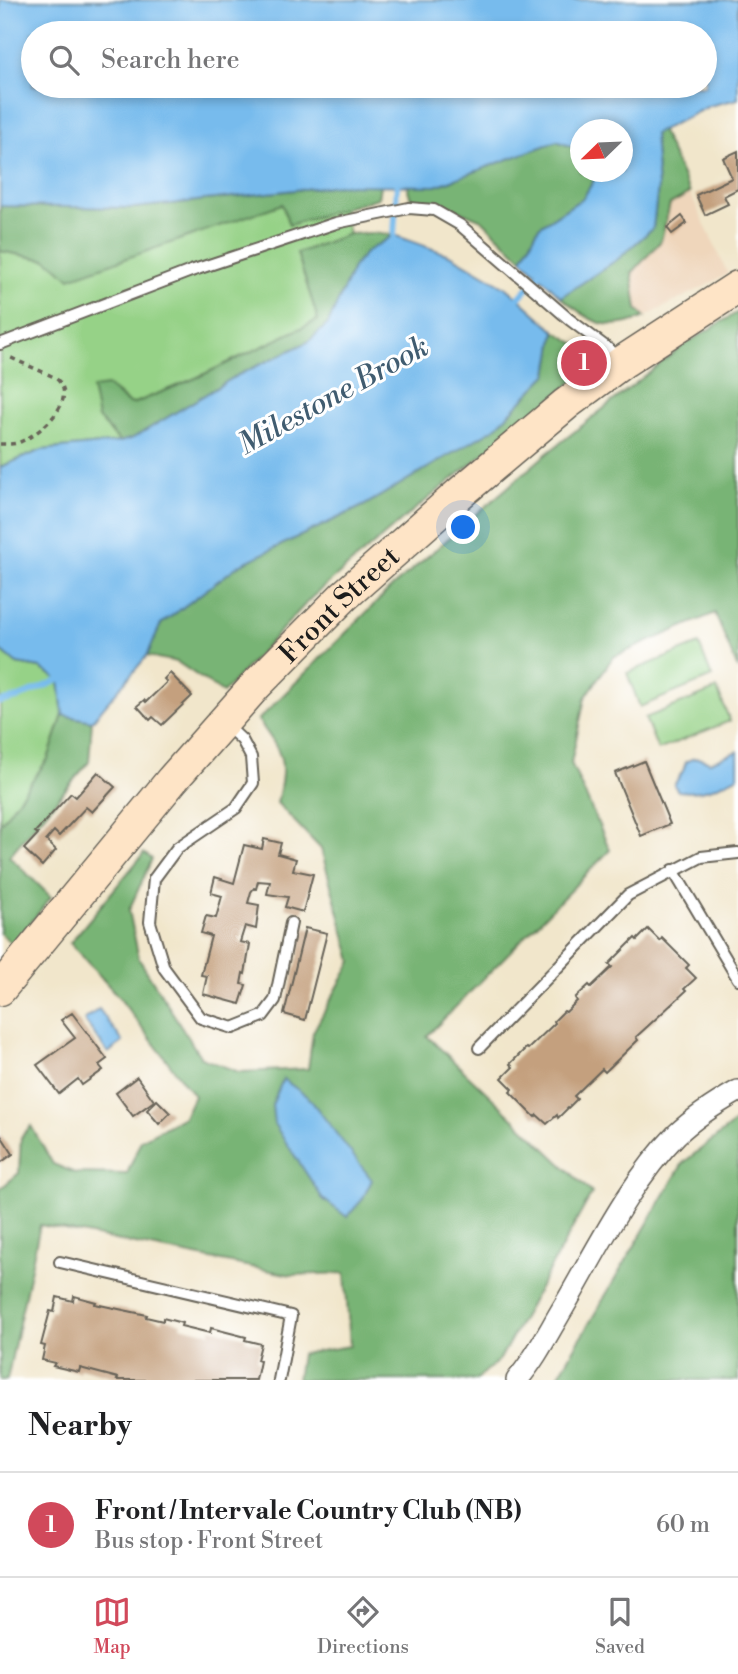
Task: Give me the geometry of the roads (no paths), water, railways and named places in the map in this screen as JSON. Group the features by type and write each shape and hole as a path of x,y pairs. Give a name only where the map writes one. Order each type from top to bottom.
{"main road":[{"name":"Front Street","path":"7,977 223,722 344,596 566,404 624,361 738,287"}],"street":[{"path":"517,1380 542,1347 617,1216 660,1154 679,1133 718,1102 738,1091"}],"lane":[{"path":"0,344 191,271 335,223 409,208 434,210 460,225 570,320 624,361"},
{"path":"223,722 242,740 251,757 253,783 236,808 177,848 154,880 150,922 164,968 201,1018 233,1028 263,1016 275,1000 291,923"},
{"path":"480,1048 628,895 701,857 738,853"},
{"path":"673,870 738,979"},
{"path":"60,1262 291,1316 279,1380"}],"water":[{"path":"0,0 738,0 738,99 709,106 654,134 658,187 653,228 618,259 561,297 522,259 539,227 583,198 593,182 633,182 633,119 570,119 570,146 557,141 436,186 339,185 134,208 0,206"},
{"path":"394,235 452,256 507,288 555,331 548,374 495,428 363,506 239,565 161,624 147,656 92,721 63,715 59,680 40,668 17,664 0,650 0,467 42,450 120,442 133,438 238,375 308,342 328,324 354,266 366,252"},
{"path":"738,751 738,776 702,791 678,791 674,785 689,760 697,758 710,762"},
{"path":"99,1009 123,1042 108,1053 84,1020"},
{"path":"283,1079 309,1098 372,1180 362,1200 347,1217 323,1199 274,1124 272,1105"}],"waterway":[{"path":"394,235 397,185"},
{"name":"Milestone Brook","path":"514,303 544,270"},
{"name":"Milestone Brook","path":"0,702 17,698 59,680 61,672"}],"place":[{"name":"Front / Intervale Country Club (NB)","path":"584,363"}]}
